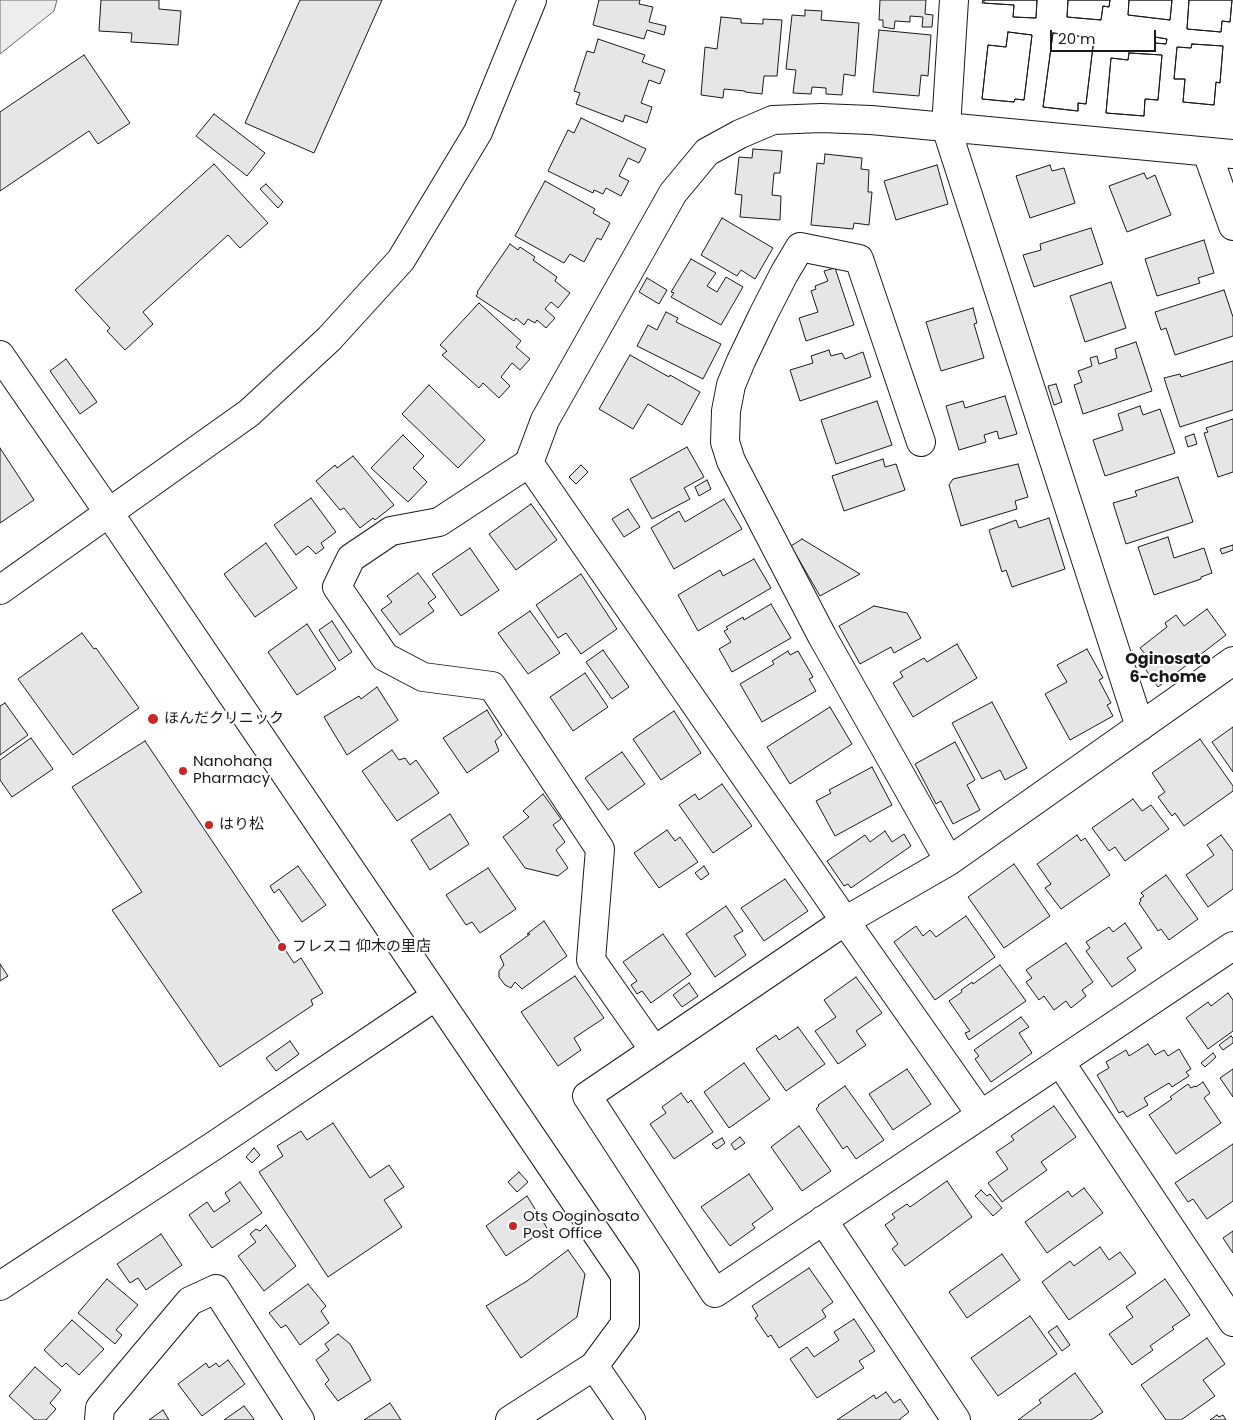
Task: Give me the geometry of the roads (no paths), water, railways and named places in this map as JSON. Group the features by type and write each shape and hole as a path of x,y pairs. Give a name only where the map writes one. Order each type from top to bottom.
{"street":[{"path":"0,590 249,413 329,339 401,260 478,132 532,0"},
{"path":"954,0 946,126 1140,727"},
{"path":"654,1050 591,960 600,848 492,686 423,677 385,657 337,587 351,558 391,531 439,522 529,463 545,420 673,193 707,152 740,134 773,120 829,118 871,120 1220,153 1233,226"},
{"path":"922,442 859,259 800,247 784,274 741,361 732,385 726,411 725,442 731,461 822,636 948,862"},
{"path":"4,370 110,513 625,1275 625,1324 594,1366 510,1420"},
{"path":"529,463 981,1115"},
{"path":"1233,661 948,862 845,921 587,1096 715,1293 1233,946"},
{"path":"0,1286 215,1145 436,996"},
{"path":"1060,1062 1233,1322"},
{"path":"823,1220 956,1420"},
{"path":"99,1420 100,1408 190,1301 216,1289 300,1420"},
{"path":"594,1366 631,1420"}],"place":[{"name":"ほんだクリニック","path":"153,719"},
{"name":"Nanohana Pharmacy","path":"183,771"},
{"name":"はり松","path":"209,825"},
{"name":"フレスコ 仰木の里店","path":"282,947"},
{"name":"Ots Ooginosato Post Office","path":"513,1226"}],"district":[{"name":"Oginosato 6-chome","path":"1168,669"}]}
